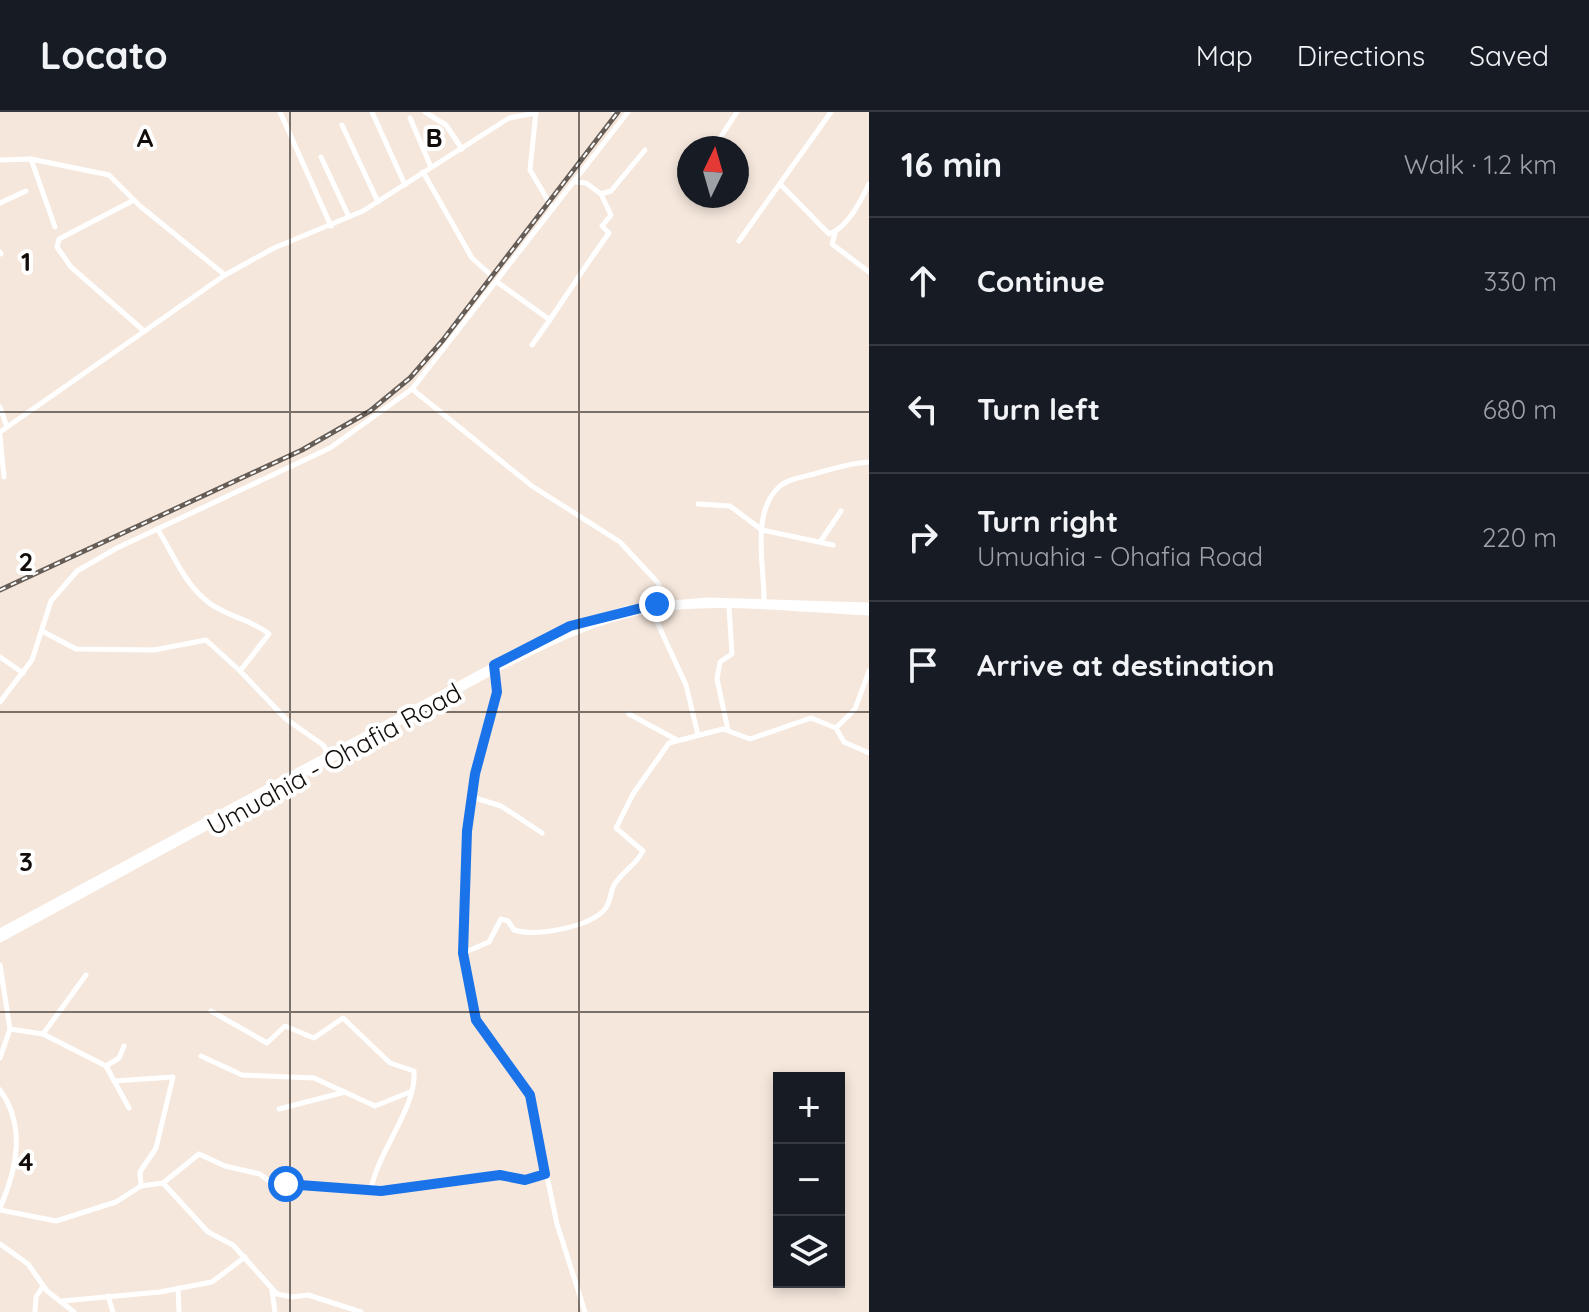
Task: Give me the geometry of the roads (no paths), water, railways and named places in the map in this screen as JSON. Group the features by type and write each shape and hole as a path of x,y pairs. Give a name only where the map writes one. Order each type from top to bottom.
{"main road":[{"name":"Umuahia - Ohafia Road","path":"0,932 21,925 570,626 617,612 666,603 764,602 869,606"},
{"name":"Umuahia - Ohafia Road","path":"0,939 329,754 495,667 576,630 651,609 729,607 869,612"}],"street":[{"path":"280,112 331,226"},
{"path":"372,112 405,185"},
{"path":"425,112 446,125 462,149"},
{"path":"0,702 37,649 51,601 77,571 330,448 412,389 628,112"},
{"path":"721,136 737,112"},
{"path":"739,241 782,186 831,112"},
{"path":"4,477 0,434 7,427 225,275 274,248 331,226 378,202 514,114 536,113 530,170 533,182 553,210"},
{"path":"410,118 431,167"},
{"path":"342,125 378,202"},
{"path":"601,194 611,191 645,150"},
{"path":"321,157 349,217"},
{"path":"0,160 31,159 109,175 134,200 225,275"},
{"path":"31,159 55,227"},
{"path":"423,172 472,258 550,320"},
{"path":"532,345 609,233 602,226 611,215 601,194 586,183 575,182"},
{"path":"869,184 855,209 835,232 832,244 869,272"},
{"path":"782,186 829,234 835,232"},
{"path":"0,203 26,191"},
{"path":"134,200 59,239 57,247 71,267 144,331"},
{"path":"412,389 532,486 620,542 658,583 666,603"},
{"path":"0,407 7,427"},
{"path":"764,602 762,530 772,498 782,484 869,462"},
{"path":"698,504 730,506 762,530 833,545"},
{"path":"820,542 841,511"},
{"path":"158,530 174,555 178,569 209,603 244,618 269,634 240,671"},
{"path":"728,730 717,679 720,662 732,654 729,607"},
{"path":"651,609 686,685 698,735"},
{"path":"42,631 76,649 154,650 206,640 286,719 323,745 329,754"},
{"path":"0,657 23,673"},
{"path":"495,667 497,692 472,797 463,953 476,1020 530,1095 545,1174 585,1312"},
{"path":"836,728 855,709 869,671"},
{"path":"629,714 678,740"},
{"path":"463,953 489,942 501,919 518,932 530,932 576,923 604,911 614,884 633,867 643,851 616,828 656,756 678,740 728,730 750,739 811,718 836,728 844,742 869,753"},
{"path":"472,797 501,806 542,833"},
{"path":"0,965 10,1029 0,1058"},
{"path":"43,1034 86,975"},
{"path":"211,1011 267,1043 285,1026 314,1038 343,1018 390,1063 414,1071 410,1102 397,1122 371,1190"},
{"path":"10,1029 43,1034 106,1066 129,1108"},
{"path":"106,1066 119,1058 124,1046"},
{"path":"201,1056 242,1075 314,1078 375,1106 410,1092"},
{"path":"114,1081 173,1077 156,1148 140,1172 141,1186"},
{"path":"0,1090 12,1106 18,1137 14,1168 0,1209 56,1221 116,1202 141,1186 163,1183 199,1154 225,1166 260,1174 269,1181 371,1190 416,1189 500,1175 525,1180 545,1174"},
{"path":"279,1109 346,1091"},
{"path":"163,1183 208,1232 233,1245 245,1257 271,1290 275,1312"},
{"path":"0,1244 28,1264 43,1286 74,1312"},
{"path":"62,1301 212,1282 245,1257"},
{"path":"35,1312 36,1297 43,1286"},
{"path":"178,1288 179,1312"},
{"path":"271,1290 292,1297 308,1295 361,1312"},
{"path":"108,1296 113,1312"}],"railway":[{"path":"0,590 302,450 370,411 410,378 443,340 618,112"}]}
